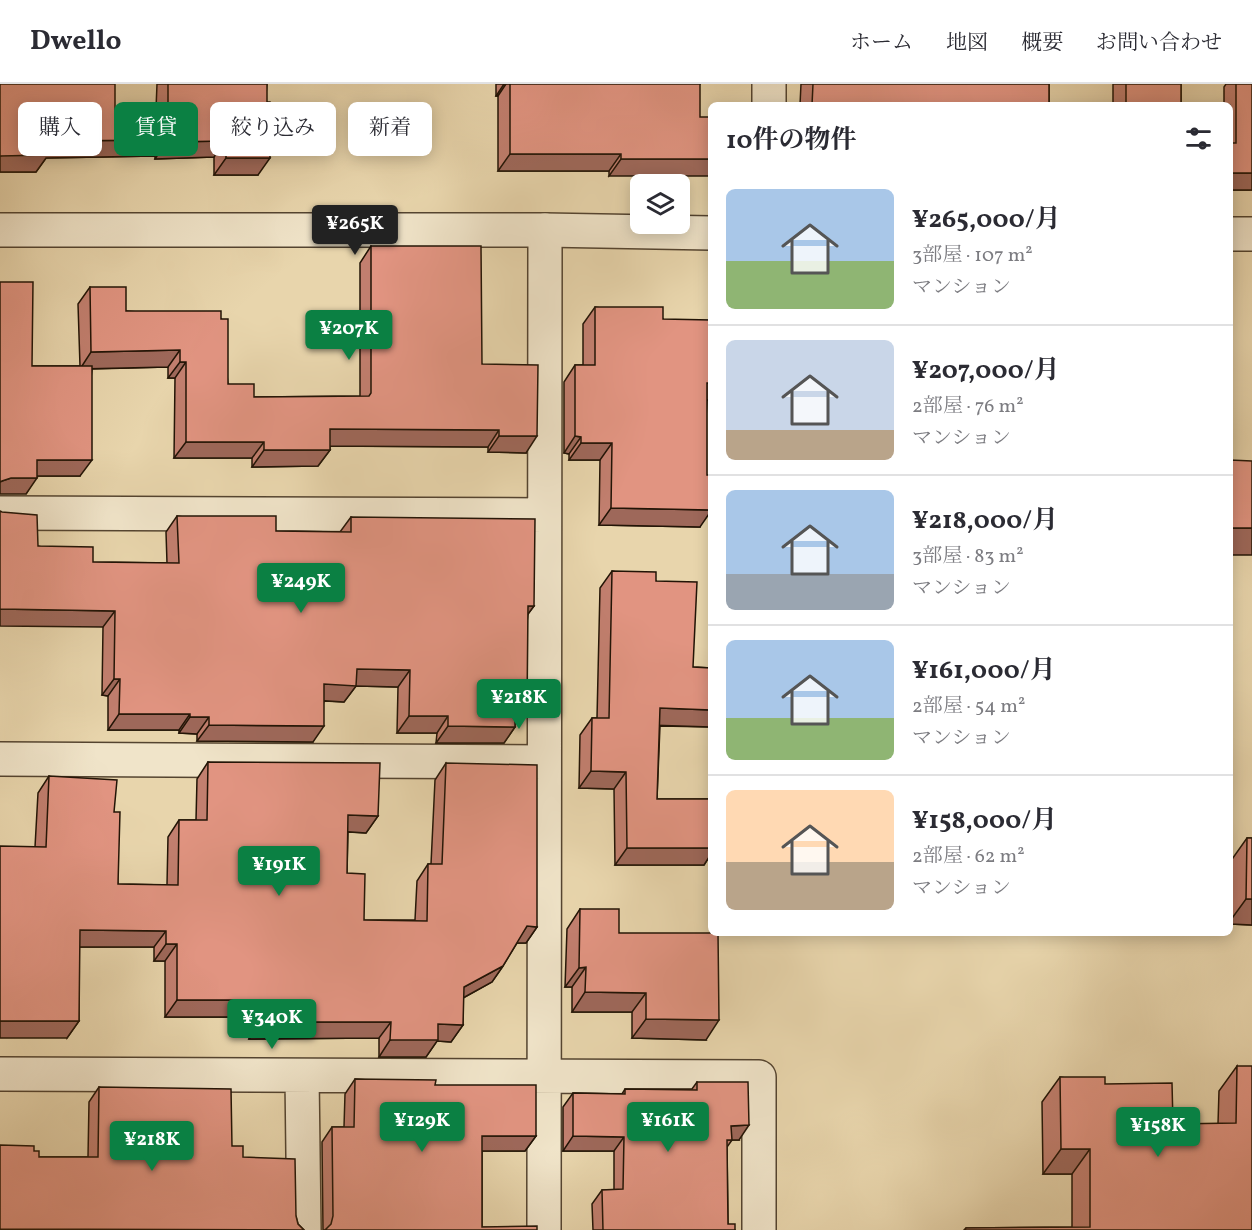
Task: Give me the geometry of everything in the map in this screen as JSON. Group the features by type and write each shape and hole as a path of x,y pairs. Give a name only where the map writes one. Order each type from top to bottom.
{"street":[{"path":"769,84 769,102"},
{"path":"0,230 545,230 708,233"},
{"path":"544,1230 545,230"},
{"path":"1233,234 1252,234"},
{"path":"0,513 544,515"},
{"path":"0,759 544,762"},
{"path":"0,1074 759,1077 759,1230"},
{"path":"302,1076 304,1230"}],"building":[{"path":"0,84 115,84 114,140 102,141 102,102 18,102 18,156 0,156"},
{"path":"168,84 267,84 267,102 210,102 210,141 198,141 198,102 168,102"},
{"path":"510,84 700,84 700,117 708,117 708,159 621,159 621,154 510,154"},
{"path":"813,84 1049,84 1049,102 812,102"},
{"path":"1126,84 1181,84 1181,102 1126,102"},
{"path":"1236,84 1252,84 1252,173 1233,173 1233,143 1236,143"},
{"path":"226,156 270,156 270,158 226,158"},
{"path":"371,246 481,246 482,364 538,365 537,436 499,436 499,430 330,429 330,450 264,450 264,442 186,442 186,362 180,362 180,350 91,352 90,287 126,287 126,311 221,311 221,319 228,319 228,384 254,384 254,397 369,396 371,393"},
{"path":"0,282 33,282 32,366 92,366 92,460 37,460 37,478 11,478 0,482"},
{"path":"595,307 663,307 663,319 708,320 708,510 611,508 612,443 581,443 581,437 575,436 575,365 595,365"},
{"path":"1233,460 1252,461 1252,528 1233,528"},
{"path":"0,511 37,515 38,546 93,547 93,562 179,563 177,516 276,516 276,531 351,532 351,517 535,519 534,606 528,606 527,705 515,705 515,727 448,726 448,716 409,716 410,670 357,669 356,686 324,684 324,726 209,725 209,717 190,717 190,714 119,714 120,679 114,679 115,611 0,609"},
{"path":"612,571 656,572 656,581 697,582 693,667 708,668 708,710 660,708 657,799 708,799 708,848 627,848 626,772 591,771 592,718 609,718"},
{"path":"208,762 380,763 378,816 348,815 347,873 365,874 364,920 427,921 428,864 442,864 446,763 537,765 537,927 527,926 503,966 464,987 463,1025 438,1024 438,1040 390,1040 391,1022 261,1022 262,1000 177,1000 177,944 166,944 166,931 80,930 79,1021 0,1021 0,846 46,847 49,776 117,780 114,812 120,812 118,884 178,885 179,820 207,820"},
{"path":"1247,838 1252,838 1252,899 1246,899"},
{"path":"580,909 619,909 619,933 708,933 708,936 718,936 719,1020 646,1019 646,993 585,992 586,967 579,968"},
{"path":"1237,1066 1252,1066 1252,1230 965,1230 966,1228 1090,1227 1090,1149 1061,1149 1060,1077 1105,1077 1105,1084 1172,1083 1173,1124 1236,1123"},
{"path":"355,1079 436,1080 435,1085 536,1085 536,1136 482,1136 482,1227 537,1226 537,1230 325,1230 331,1224 333,1216 332,1127 354,1127"},
{"path":"697,1082 748,1082 749,1125 731,1126 732,1140 727,1140 728,1224 735,1224 735,1230 603,1230 602,1190 623,1189 624,1137 573,1136 573,1093 625,1094 625,1089 697,1090"},
{"path":"99,1087 231,1089 232,1146 243,1146 243,1157 295,1159 296,1216 298,1224 304,1230 0,1229 0,1145 34,1146 34,1151 39,1151 39,1157 98,1157"}]}
